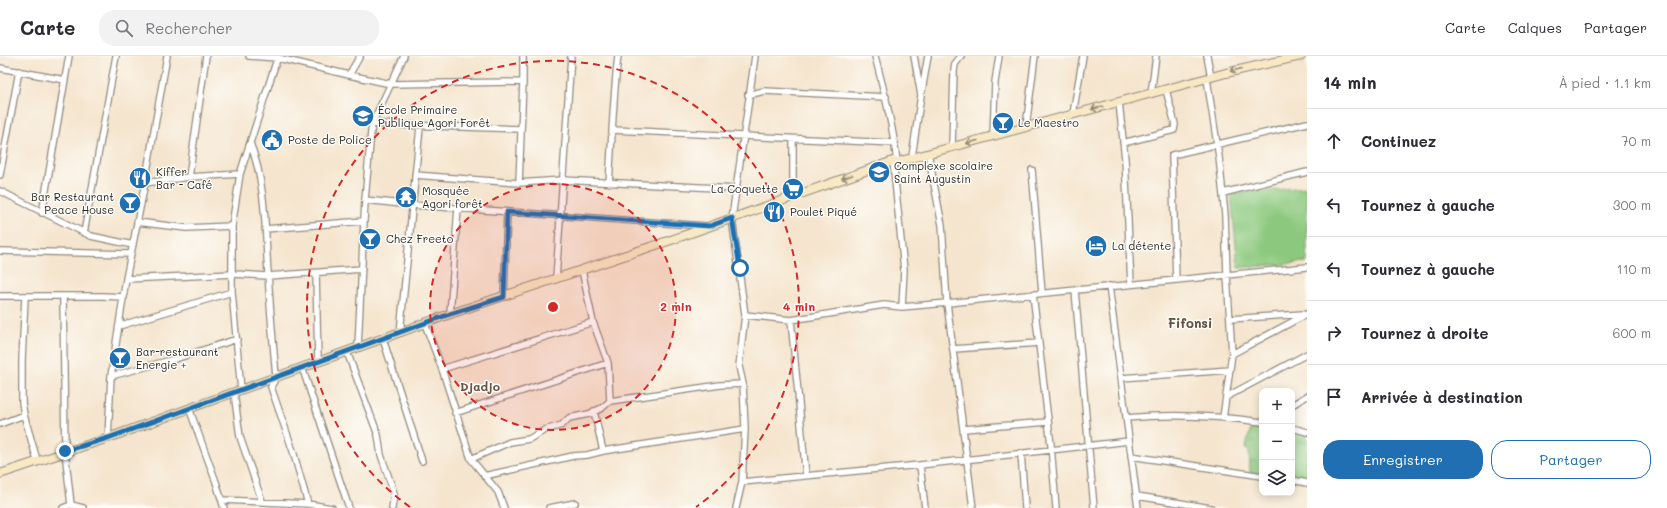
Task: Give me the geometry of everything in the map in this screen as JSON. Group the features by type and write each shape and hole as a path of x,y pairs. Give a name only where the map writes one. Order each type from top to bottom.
{"main road":[{"path":"0,474 37,460 108,438 450,314 504,297 895,161 1263,64 1301,56"}],"street":[{"path":"42,213 69,56"},
{"path":"84,233 116,56"},
{"path":"108,438 111,376 126,279 145,183 167,56"},
{"path":"189,177 206,56"},
{"path":"249,56 278,57 391,84 523,82"},
{"path":"349,75 360,56"},
{"path":"358,347 365,200 372,124 404,56"},
{"path":"519,183 523,56"},
{"path":"556,279 571,56"},
{"path":"609,182 613,130 614,89 618,56"},
{"path":"736,508 742,482 745,429 743,384 739,366 745,315 732,218 748,95 755,56"},
{"path":"875,56 886,97 895,143 895,161 904,270 902,307"},
{"path":"914,56 921,95"},
{"path":"912,157 928,56"},
{"path":"952,147 955,64 961,56"},
{"path":"993,136 995,82 999,56"},
{"path":"1026,127 1035,56"},
{"path":"1073,114 1083,56"},
{"path":"1151,94 1156,56"},
{"path":"1207,56 1225,215 1232,354 1223,418"},
{"path":"262,501 240,437 237,391 237,339 232,292 232,226 240,174 278,57"},
{"path":"0,68 65,80"},
{"path":"0,176 19,71"},
{"path":"1123,143 1174,130 1175,124 1166,90"},
{"path":"748,95 764,91 886,97"},
{"path":"1119,102 1123,143 1131,284"},
{"path":"1176,280 1172,155 1307,123"},
{"path":"372,124 420,127 521,129"},
{"path":"400,333 420,127"},
{"path":"613,130 895,143"},
{"path":"793,139 793,196"},
{"path":"250,143 260,180 265,230 276,377 271,387 293,451 308,504"},
{"path":"928,153 942,225 947,303 968,459 973,508"},
{"path":"1032,170 1042,293"},
{"path":"1223,193 1307,172"},
{"path":"145,183 189,177 240,174"},
{"path":"415,175 519,183 562,180 736,188"},
{"path":"0,191 84,233 133,245"},
{"path":"365,200 412,205 710,226"},
{"path":"450,314 458,208"},
{"path":"504,297 507,212"},
{"path":"265,230 364,221"},
{"path":"137,222 186,228 232,226"},
{"path":"0,251 131,254"},
{"path":"745,315 791,320 884,305 902,307 947,303 1307,267"},
{"path":"126,279 233,274 268,276 362,270"},
{"path":"582,270 593,322 608,363 610,401"},
{"path":"316,273 318,362"},
{"path":"1109,286 1138,508"},
{"path":"1075,290 1094,508"},
{"path":"119,326 232,292"},
{"path":"1033,294 1052,450 1056,508"},
{"path":"0,296 124,297"},
{"path":"63,296 65,451 71,505"},
{"path":"25,297 22,402 24,416 37,460"},
{"path":"1230,319 1307,314"},
{"path":"1232,354 1307,314"},
{"path":"791,320 806,476"},
{"path":"442,369 593,322"},
{"path":"425,324 442,369 470,459 498,492 504,508"},
{"path":"111,376 175,359 237,339"},
{"path":"383,339 422,461"},
{"path":"953,349 1039,343"},
{"path":"347,352 378,435 382,455 394,495 392,508"},
{"path":"1226,397 1307,354"},
{"path":"456,413 608,363"},
{"path":"302,367 349,508"},
{"path":"1121,378 1230,370"},
{"path":"470,459 510,442 529,439 545,430 562,425 568,418 594,411 610,401 720,385 743,384"},
{"path":"1295,403 1307,396"},
{"path":"189,408 224,508"},
{"path":"594,411 603,451"},
{"path":"0,424 24,416"},
{"path":"1126,418 1151,416 1223,418 1259,422"},
{"path":"964,429 1048,422"},
{"path":"484,476 572,456 587,455 603,451 745,429"},
{"path":"1295,429 1307,432"},
{"path":"742,482 920,465 1129,441"},
{"path":"1021,453 1025,508"},
{"path":"1131,456 1259,476"},
{"path":"920,465 925,508"},
{"path":"1295,480 1307,482"},
{"path":"1137,496 1182,506 1211,508"},
{"path":"222,500 308,504 332,508"},
{"path":"549,508 575,503"},
{"path":"63,508 71,505 83,508"}],"green space":[{"path":"1307,187 1307,262 1238,268 1231,194"},
{"path":"1251,428 1259,429 1259,474 1250,473 1249,450 1245,449"},
{"path":"1295,432 1307,433 1307,478 1295,477"}],"place":[{"name":"École Primaire Publique Agori Forêt","path":"363,116"},
{"name":"Le Maestro","path":"1003,123"},
{"name":"Poste de Police","path":"272,140"},
{"name":"Complexe scolaire Saint Augustin","path":"879,172"},
{"name":"Kiffer Bar - Café","path":"140,178"},
{"name":"La Coquette","path":"793,189"},
{"name":"Mosquée Agori forêt","path":"406,197"},
{"name":"Bar Restaurant Peace House","path":"130,203"},
{"name":"Poulet Piqué","path":"774,212"},
{"name":"Chez Freeto","path":"370,239"},
{"name":"La détente","path":"1096,246"},
{"name":"Bar-restaurant Energie +","path":"120,358"}],"district":[{"name":"Fifonsi","path":"1190,323"},
{"name":"Djadjo","path":"480,387"}],"route":[{"path":"65,451 108,438 450,314 504,297 507,212 710,226 732,218 740,268"}]}
